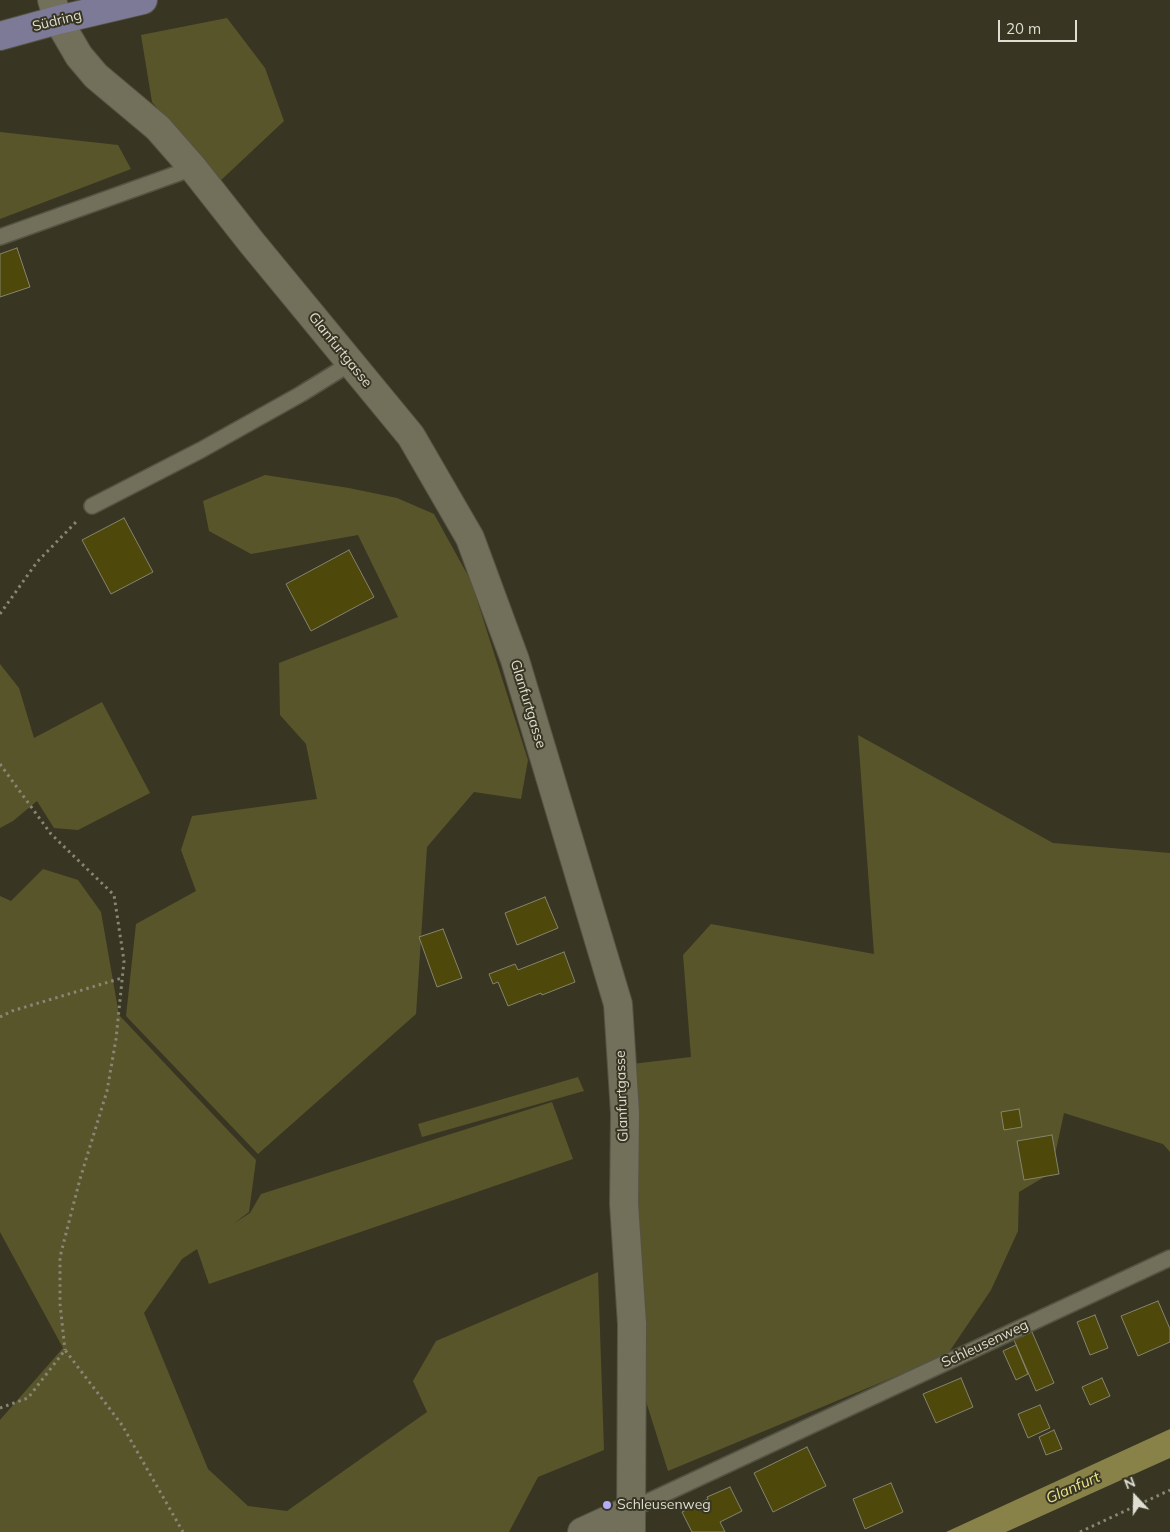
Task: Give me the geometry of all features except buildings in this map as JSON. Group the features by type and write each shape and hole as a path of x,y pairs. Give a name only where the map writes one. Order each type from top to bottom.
{"main road":[{"name":"Südring","path":"0,36 55,10 143,0"}],"street":[{"name":"Glanfurtgasse","path":"55,10 79,56 96,76 158,128 193,168 252,243 411,436 470,538 515,660 618,1004 625,1113 624,1204 632,1324 630,1521"},
{"name":"Schleusenweg","path":"582,1532 630,1521"}],"lane":[{"path":"0,237 193,168"},
{"path":"92,506 201,450 301,394 351,363"},
{"name":"Schleusenweg","path":"630,1521 1170,1258"}],"path":[{"path":"0,614 37,562 92,506"},
{"path":"0,764 50,834 114,895 124,961 116,1040 107,1091 80,1179 60,1257 60,1304 65,1350 122,1425 183,1532"},
{"path":"0,1017 12,1011 122,978"},
{"path":"0,1408 28,1398 65,1350"},
{"path":"1080,1532 1170,1490"}],"shaded area":[{"path":"227,18 265,68 284,121 219,182 152,102 141,35"},
{"path":"0,132 118,145 131,169 0,219"},
{"path":"265,475 349,488 397,498 434,514 471,581 528,760 521,799 474,792 427,847 416,1014 258,1154 126,1016 136,924 196,891 181,850 192,816 317,799 306,744 280,715 279,663 398,617 358,535 251,554 209,531 203,501"},
{"path":"0,664 19,688 34,738 102,702 150,793 78,830 54,828 37,801 13,821 0,828"},
{"path":"858,735 1053,843 1170,853 1170,1152 1163,1144 1064,1113 1051,1173 1019,1192 1018,1231 991,1290 947,1355 668,1471 644,1395 632,1064 691,1057 683,955 711,924 874,954"},
{"path":"43,869 78,880 101,912 119,1015 256,1160 249,1212 233,1224 250,1213 261,1194 552,1102 573,1159 209,1284 197,1249 182,1259 144,1313 208,1469 248,1506 287,1511 427,1412 413,1381 436,1341 598,1272 604,1450 538,1477 509,1532 0,1532 0,1420 63,1348 0,1232 0,896 11,901"},
{"path":"578,1077 584,1091 422,1137 418,1124"}],"water":[{"name":"Glanfurt","path":"1170,1429 1170,1458 1006,1532 946,1532"}],"place":[{"name":"Schleusenweg","path":"607,1505"}]}
